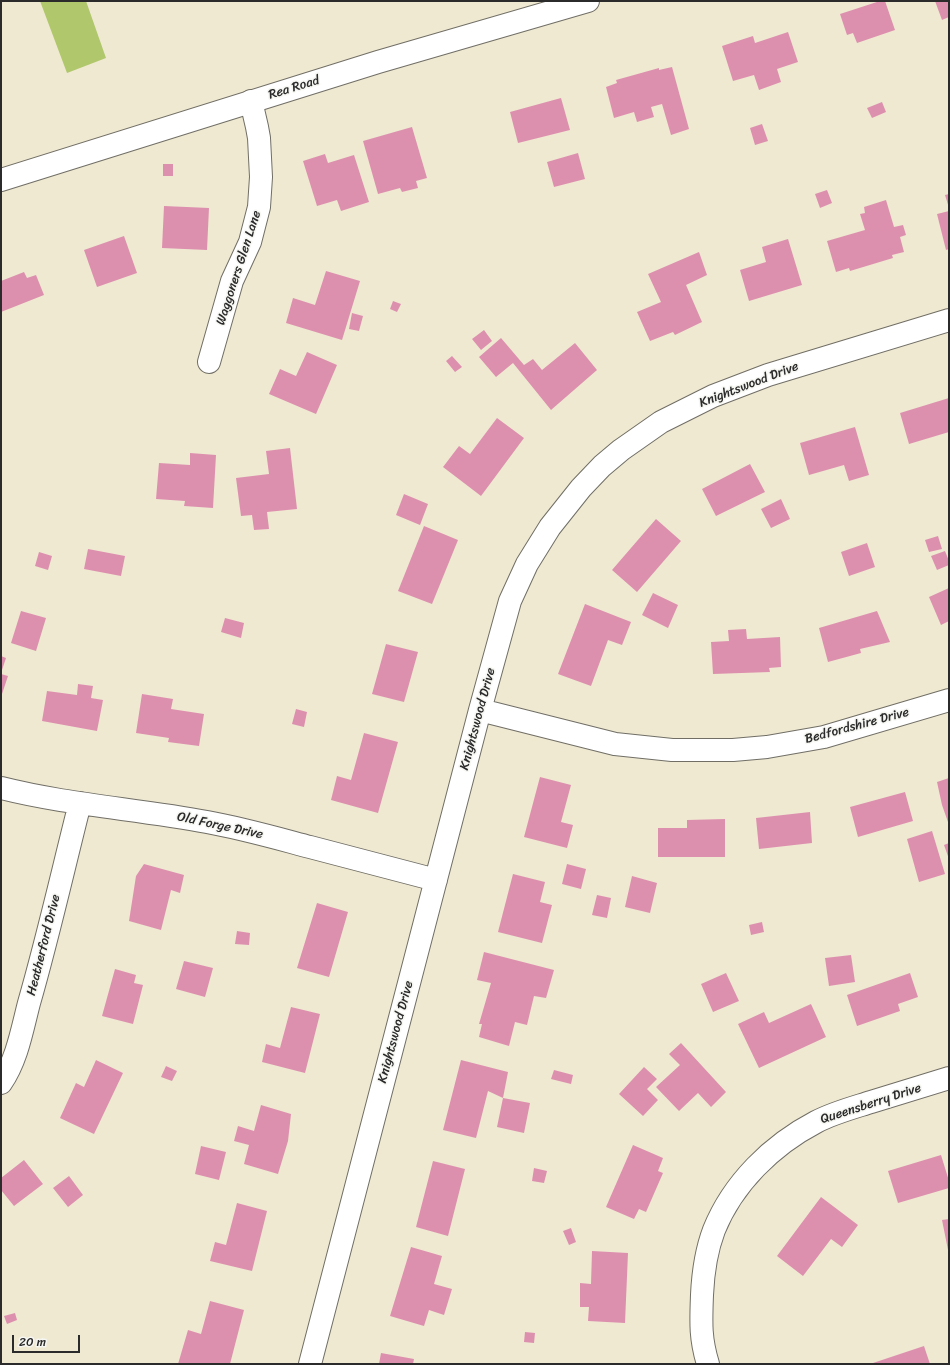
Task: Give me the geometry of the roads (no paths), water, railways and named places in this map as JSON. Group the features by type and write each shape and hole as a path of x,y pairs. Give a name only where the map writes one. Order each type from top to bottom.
{"street":[{"name":"Rea Road","path":"1,180 250,101 588,1"},
{"name":"Waggoners Glen Lane","path":"209,362 232,281 250,242 260,207 261,177 259,138 250,101"},
{"name":"Knightswood Drive","path":"310,1364 480,710 510,601 527,564 550,527 581,488 602,466 621,450 661,422 713,396 768,375 949,320"},
{"name":"Bedfordshire Drive","path":"480,710 615,744 672,750 733,750 767,747 824,737 949,700"},
{"name":"Old Forge Drive","path":"1,788 23,794 80,804 161,814 209,822 282,839 436,880"},
{"name":"Heatherford Drive","path":"1,1083 7,1075 18,1043 80,804"},
{"name":"Queensberry Drive","path":"708,1364 700,1326 704,1271 714,1230 729,1200 740,1184 780,1144 818,1121 842,1111 949,1078"}]}
